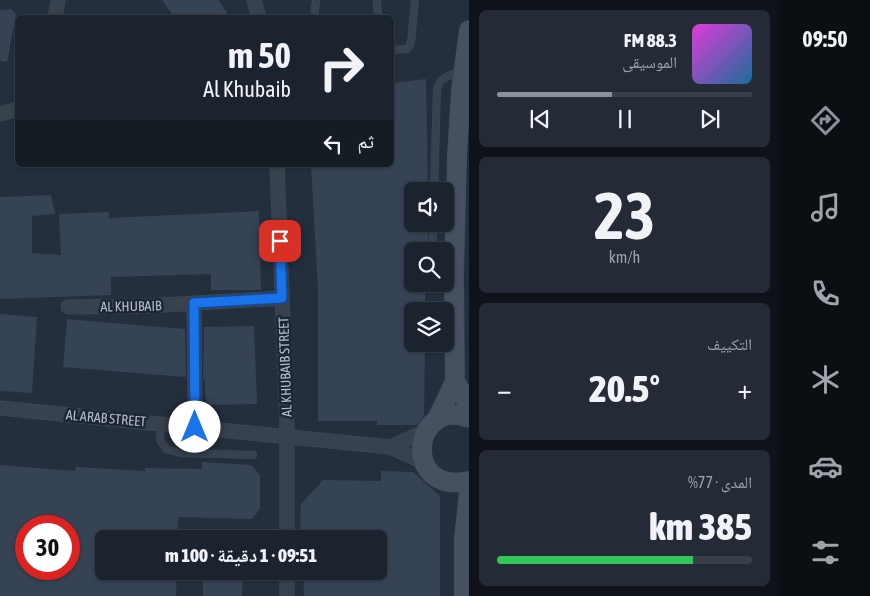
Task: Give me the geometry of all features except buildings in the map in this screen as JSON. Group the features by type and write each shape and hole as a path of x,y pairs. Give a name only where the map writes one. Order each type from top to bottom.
{"street":[{"path":"56,15 58,0"},
{"path":"254,0 258,15"},
{"path":"453,242 465,90 463,69 469,30"},
{"path":"0,114 15,110"},
{"name":"AL KHUBAIB STREET","path":"276,167 287,438 287,530"},
{"path":"451,292 455,381 469,406"},
{"name":"AL KHUBAIB","path":"68,307 282,298"},
{"path":"194,303 195,427"},
{"path":"455,381 431,426 421,452 423,462 431,473 440,480 451,483 469,481"},
{"name":"AL ARAB STREET","path":"0,408 390,447 423,462"},
{"path":"431,426 454,415 469,418"},
{"name":"AL ARAB STREET","path":"390,447 431,426"},
{"path":"464,596 464,538 469,492"},
{"path":"287,580 287,596"}],"lane":[{"path":"314,15 316,0"},
{"path":"377,0 378,15"},
{"path":"394,50 407,49 411,43 415,0"},
{"path":"434,182 438,84 445,77 463,69"},
{"path":"161,423 160,440 166,449 180,453 253,455"}],"route":[{"path":"195,427 194,303 282,298 280,241"}]}
